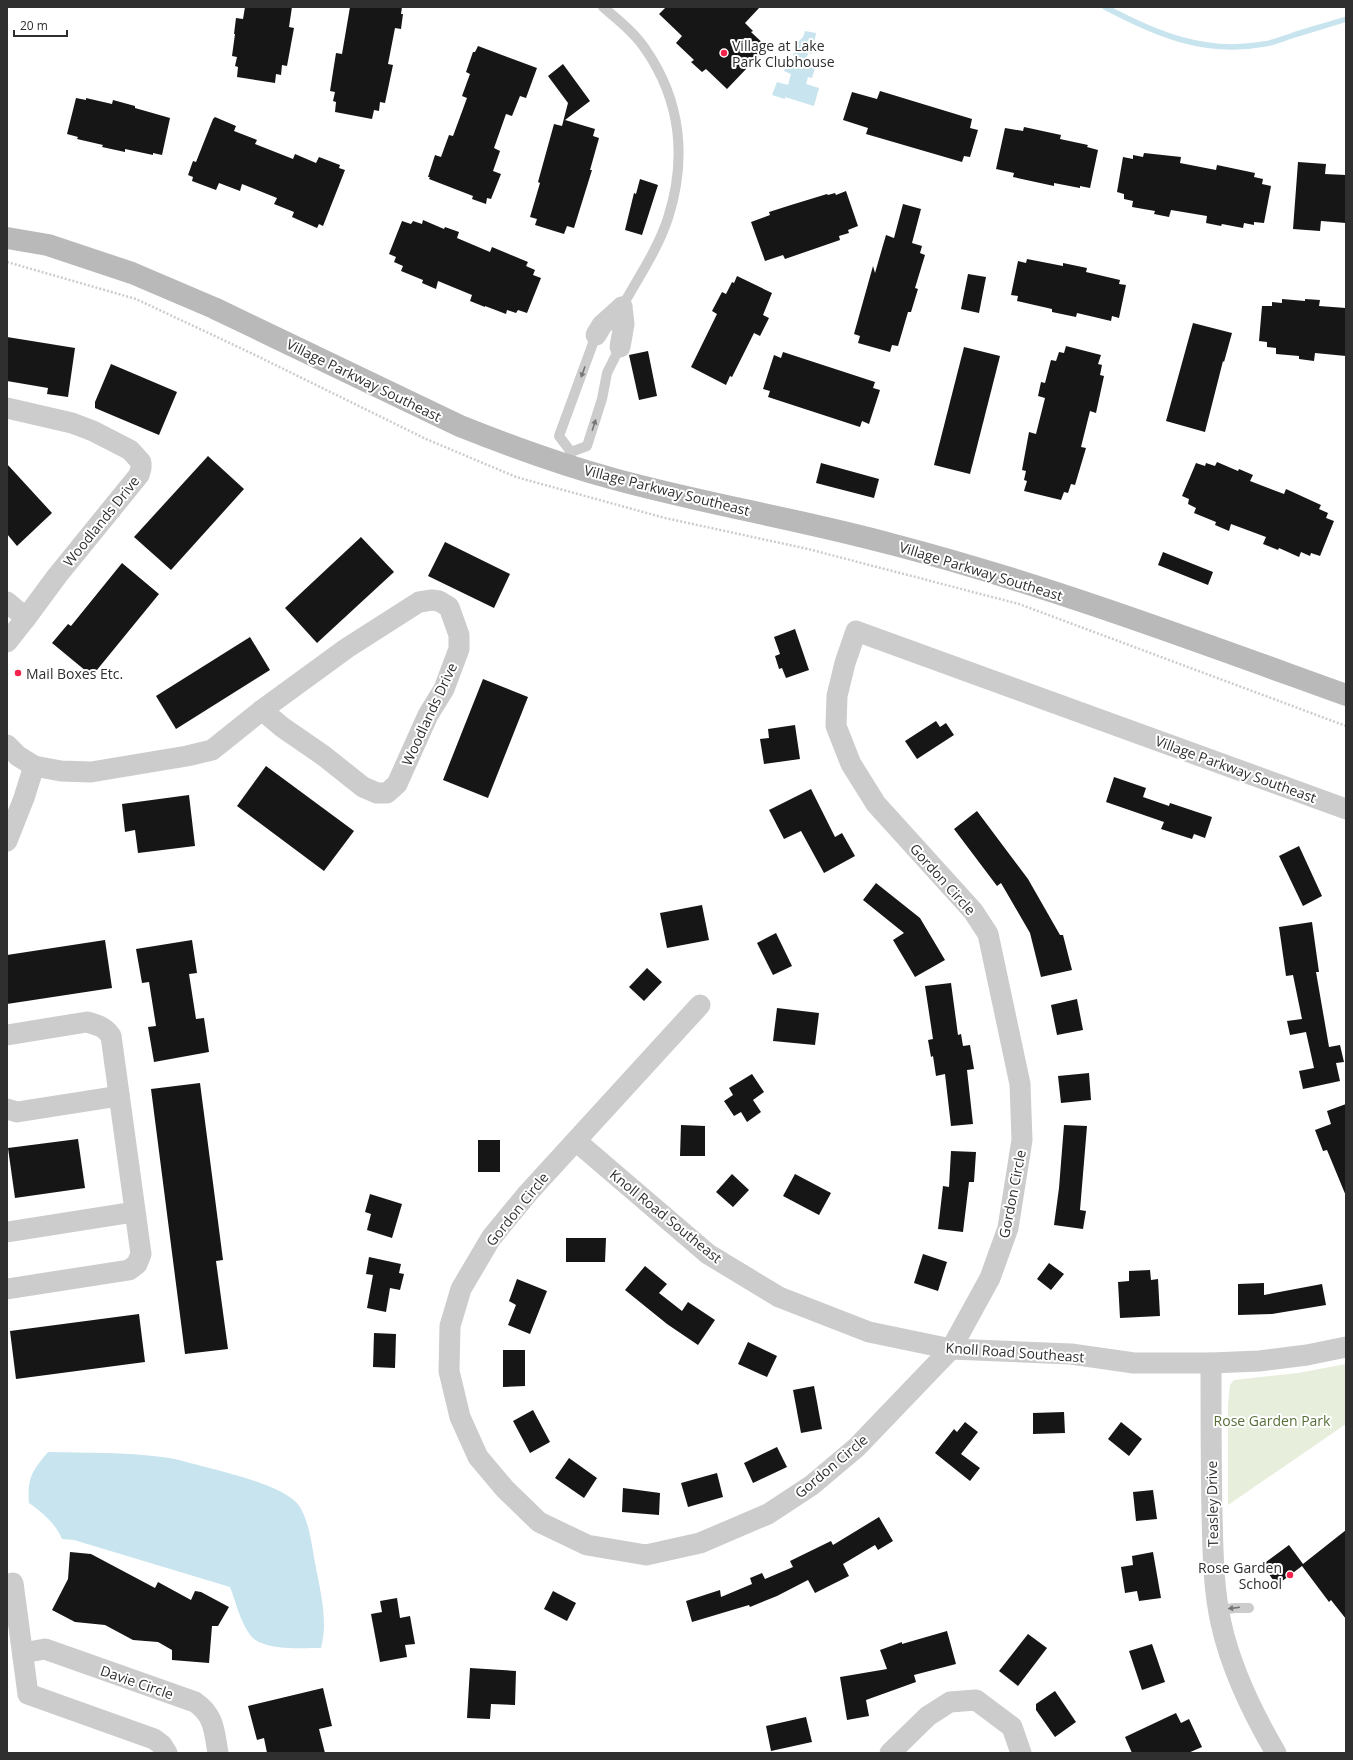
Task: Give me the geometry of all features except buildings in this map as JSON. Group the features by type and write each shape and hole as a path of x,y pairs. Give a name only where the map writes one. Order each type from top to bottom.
{"street":[{"name":"Village Parkway Southeast","path":"7,238 48,245 132,273 214,308 460,426 499,442 568,458 611,479 662,492 821,526 958,563 1085,603 1346,695"},
{"path":"608,341 602,325 622,307"},
{"name":"Woodlands Drive","path":"7,408 72,423 93,431 130,450 141,462 142,468 139,474 57,576 7,642"},
{"name":"Woodlands Drive","path":"7,745 18,756 34,766 61,771 91,772 187,756 212,750 262,710 348,648 418,602 439,601 449,607 459,635 459,649 444,689 428,715 397,784 387,793 377,792 362,787 324,756 282,727 262,710"},
{"path":"7,602 26,618"},
{"name":"Village Parkway Southeast","path":"856,631 1346,809"},
{"name":"Gordon Circle","path":"700,1005 528,1193 491,1238 461,1290 450,1326 449,1371 460,1417 478,1457 505,1489 539,1522 587,1545 646,1555 700,1543 768,1514 812,1485 857,1447 951,1349 990,1278 1008,1228 1022,1140 1020,1084 988,934 973,911 876,804 851,764 836,726 837,696 845,663 856,631"},
{"path":"7,841 24,798 34,766"},
{"path":"7,1035 87,1022 99,1025 111,1036 134,1212 141,1254 137,1264 129,1270 7,1289"},
{"path":"7,1109 16,1112 119,1096"},
{"name":"Knoll Road Southeast","path":"576,1141 708,1254 779,1297 869,1332 951,1349 1071,1354 1134,1362 1211,1363 1283,1358 1346,1347"},
{"path":"7,1232 134,1212"},
{"name":"Teasley Drive","path":"1211,1363 1213,1553 1219,1610 1226,1641 1237,1676 1262,1729 1276,1753"},
{"path":"7,1584 13,1583 13,1632 23,1654 28,1694 154,1739 162,1745 167,1753"},
{"name":"Davie Circle","path":"23,1654 45,1649 195,1702 204,1708 210,1716 214,1726 218,1753"},
{"path":"890,1753 928,1716 950,1702 976,1700 1012,1727 1021,1753"}],"lane":[{"path":"603,7 626,26 646,50 663,80 679,129 679,170 668,218 660,237 622,307"},
{"path":"608,341 607,373 602,399 587,446 568,458 559,436 608,341"},
{"path":"1219,1610 1249,1608"}],"green space":[{"name":"Rose Garden Park","path":"1346,1364 1346,1424 1228,1505 1228,1404 1230,1385 1234,1380 1298,1373"}],"water":[{"path":"805,31 816,33 812,54 808,53 806,59 793,56 796,44 803,37"},
{"path":"789,57 816,65 812,78 808,77 806,84 819,88 814,106 785,97 785,99 772,95 777,82 788,85 791,74 784,71"},
{"path":"48,1452 120,1453 171,1458 253,1480 282,1492 293,1499 300,1507 306,1521 312,1544 324,1618 321,1648 284,1648 257,1641 251,1636 244,1625 230,1587 74,1540 62,1539 56,1528 48,1519 29,1503 29,1487 32,1475 38,1464"}],"waterway":[{"path":"1105,7 1143,26 1182,40 1221,47 1242,47 1271,43 1346,19"}],"place":[{"name":"Village at Lake Park Clubhouse","path":"724,53"},
{"name":"Mail Boxes Etc.","path":"18,673"},
{"name":"Rose Garden School","path":"1290,1575"}]}
